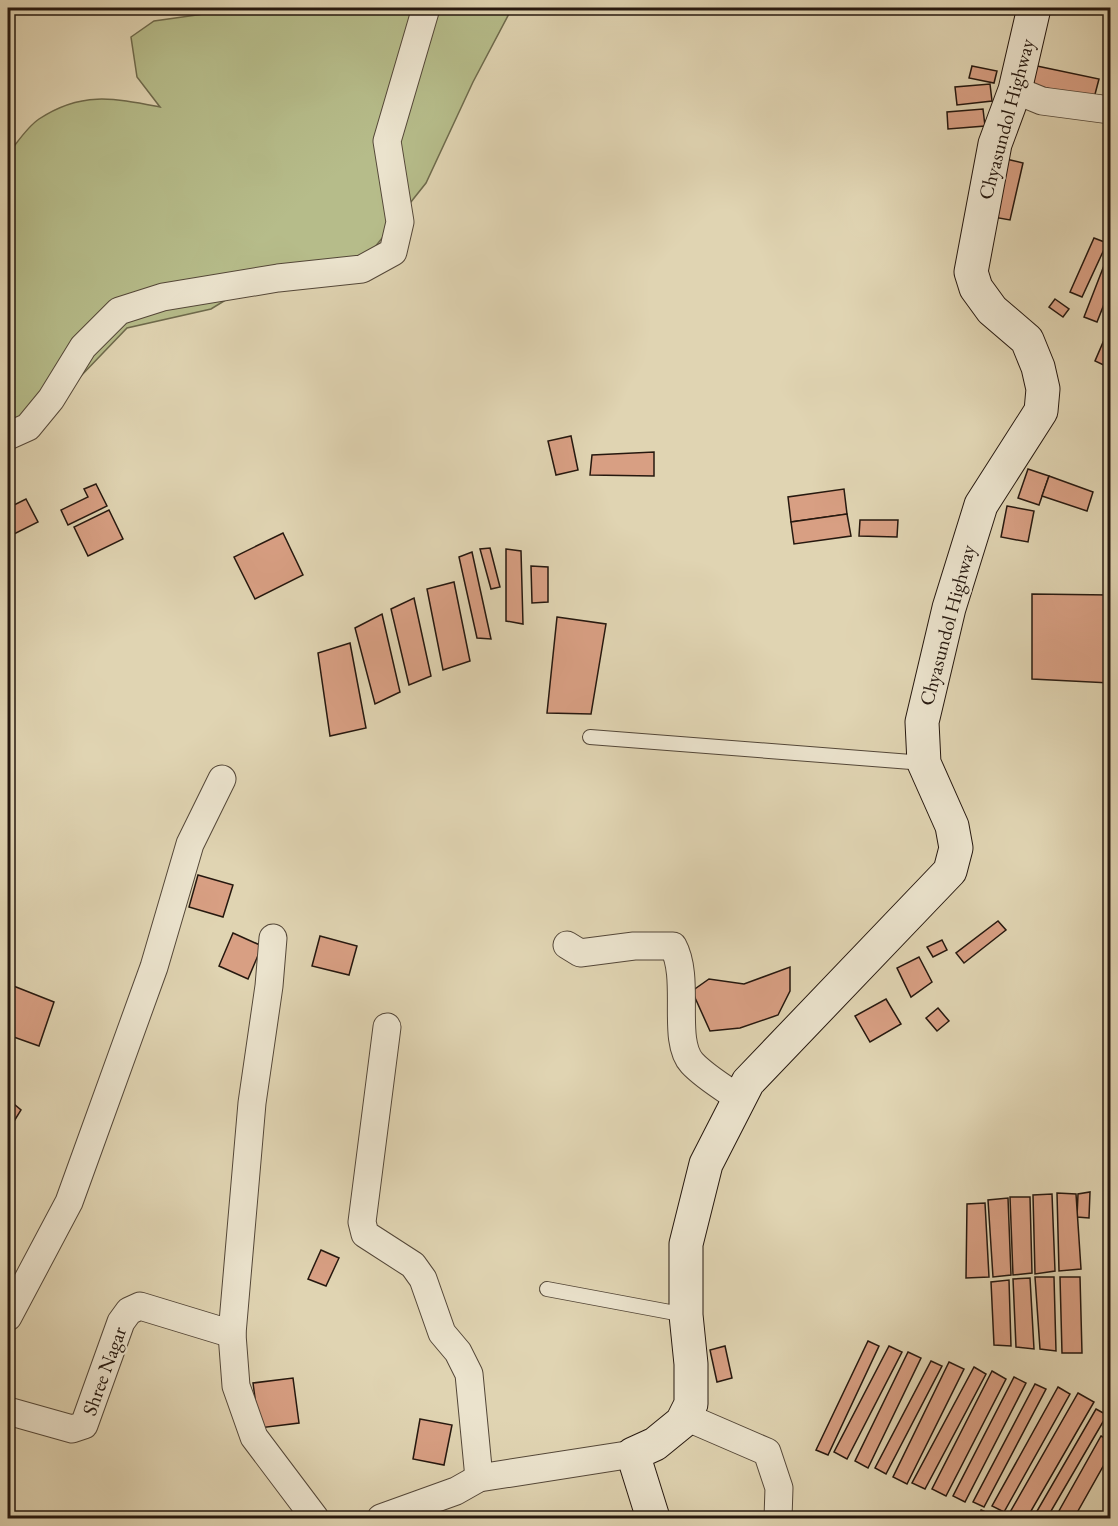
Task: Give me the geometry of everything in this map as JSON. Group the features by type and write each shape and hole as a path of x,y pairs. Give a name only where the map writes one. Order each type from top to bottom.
{"street":[{"path":"8,436 28,426 51,399 83,347 119,311 163,297 278,278 362,269 393,252 400,222 387,141 426,8"},
{"name":"Chyasundol Highway","path":"686,1417 691,1404 691,1365 686,1315 686,1244 706,1164 748,1082 950,871 956,849 952,826 924,763 922,722 949,608 981,505 1041,411 1042,389 1038,367 1027,340 992,310 976,288 971,272 995,144 1015,90 1034,8"},
{"path":"1015,90 1042,101 1110,111"},
{"path":"8,1317 69,1202 154,967 190,844 222,779"},
{"path":"273,938 269,986 252,1103 232,1334 236,1386 254,1437 315,1518"},
{"path":"567,945 580,953 634,946 673,946 680,960 683,1045 690,1062 740,1099"},
{"path":"387,1027 362,1222 365,1233 413,1265 423,1279 442,1333 458,1352 469,1374 479,1478"},
{"name":"Shree Nagar","path":"8,1411 72,1429 84,1425 121,1322 129,1311 140,1306 232,1334"},
{"path":"381,1518 456,1491 479,1478 633,1454 655,1444 686,1417 766,1452 779,1488 778,1518"},
{"path":"633,1454 653,1518"},
{"path":"449,1518 456,1491"}],"lane":[{"path":"590,737 924,763"},
{"path":"547,1289 686,1315"}],"path":[{"path":"980,1511 999,1518"}],"green space":[{"path":"304,8 512,8 473,82 426,183 371,252 242,290 211,309 127,328 8,452 8,154 35,122 69,104 113,99 160,107 137,77 131,37 154,21 218,12 291,12"}],"building":[{"path":"972,66 997,71 994,83 969,78"},
{"path":"1037,66 1099,79 1094,98 1032,85"},
{"path":"990,84 992,101 957,105 955,87"},
{"path":"983,109 985,126 948,129 947,112"},
{"path":"1006,159 1023,163 1010,220 993,217"},
{"path":"1094,238 1107,243 1082,297 1070,292"},
{"path":"1110,250 1110,289 1097,322 1084,317"},
{"path":"1055,299 1069,309 1063,317 1049,307"},
{"path":"1110,326 1110,368 1095,361"},
{"path":"571,436 578,470 556,475 548,441"},
{"path":"654,452 654,476 590,475 592,455"},
{"path":"1028,469 1049,476 1039,505 1018,498"},
{"path":"1049,476 1093,492 1087,511 1042,496"},
{"path":"96,484 107,506 68,525 61,510 88,497 84,489"},
{"path":"844,489 847,514 791,522 788,497"},
{"path":"26,499 38,522 8,537 8,508"},
{"path":"1007,506 1034,511 1028,542 1001,537"},
{"path":"109,510 123,539 88,556 74,527"},
{"path":"847,514 851,536 794,544 791,522"},
{"path":"860,520 898,520 897,537 859,536"},
{"path":"283,533 303,575 255,599 234,557"},
{"path":"490,548 500,587 491,589 480,549"},
{"path":"506,549 521,551 523,624 506,621"},
{"path":"472,552 491,639 477,638 459,557"},
{"path":"531,566 548,567 548,602 532,603"},
{"path":"454,582 470,661 443,670 427,589"},
{"path":"1032,594 1110,595 1110,683 1032,679"},
{"path":"414,598 431,676 409,685 391,609"},
{"path":"382,614 400,692 375,704 355,628"},
{"path":"557,617 606,624 591,714 547,713"},
{"path":"350,643 366,728 330,736 318,653"},
{"path":"198,875 233,885 223,917 189,907"},
{"path":"998,921 1006,930 964,963 956,953"},
{"path":"233,933 262,946 248,979 219,966"},
{"path":"320,936 357,946 349,975 312,966"},
{"path":"942,940 947,950 933,957 927,947"},
{"path":"919,957 932,982 911,997 897,968"},
{"path":"790,967 790,991 778,1015 740,1028 710,1031 692,991 709,979 744,984"},
{"path":"11,985 54,1002 39,1046 8,1035 8,993"},
{"path":"886,999 901,1024 870,1042 855,1016"},
{"path":"938,1008 949,1021 937,1031 926,1018"},
{"path":"8,1099 21,1110 8,1131"},
{"path":"1090,1192 1089,1218 1077,1217 1078,1194"},
{"path":"1057,1193 1076,1194 1081,1269 1059,1271"},
{"path":"1052,1194 1055,1271 1035,1274 1033,1195"},
{"path":"1010,1197 1030,1197 1032,1273 1013,1275"},
{"path":"1008,1198 1011,1275 993,1277 988,1200"},
{"path":"985,1203 989,1277 966,1278 967,1204"},
{"path":"321,1250 339,1258 326,1286 308,1279"},
{"path":"1035,1277 1054,1277 1056,1351 1040,1349"},
{"path":"1060,1277 1080,1277 1082,1353 1062,1353"},
{"path":"1030,1278 1034,1349 1016,1347 1013,1279"},
{"path":"1009,1280 1011,1346 994,1345 991,1282"},
{"path":"868,1341 879,1346 828,1455 816,1450"},
{"path":"725,1346 732,1378 717,1382 710,1350"},
{"path":"889,1346 902,1352 847,1459 834,1452"},
{"path":"908,1352 921,1358 868,1468 855,1461"},
{"path":"931,1361 942,1366 886,1474 875,1468"},
{"path":"949,1362 964,1369 907,1484 893,1477"},
{"path":"974,1367 986,1374 925,1489 912,1483"},
{"path":"992,1371 1006,1379 946,1496 932,1489"},
{"path":"1014,1377 1026,1383 965,1502 953,1496"},
{"path":"293,1378 299,1423 259,1428 253,1383"},
{"path":"1035,1384 1046,1389 984,1507 973,1502"},
{"path":"1058,1387 1070,1394 1004,1512 992,1506"},
{"path":"1078,1393 1094,1402 1027,1518 1018,1518 1009,1514"},
{"path":"1096,1409 1107,1415 1047,1518 1033,1518"},
{"path":"420,1419 452,1425 444,1465 413,1459"},
{"path":"1101,1436 1110,1441 1110,1454 1074,1518 1055,1518"}]}
